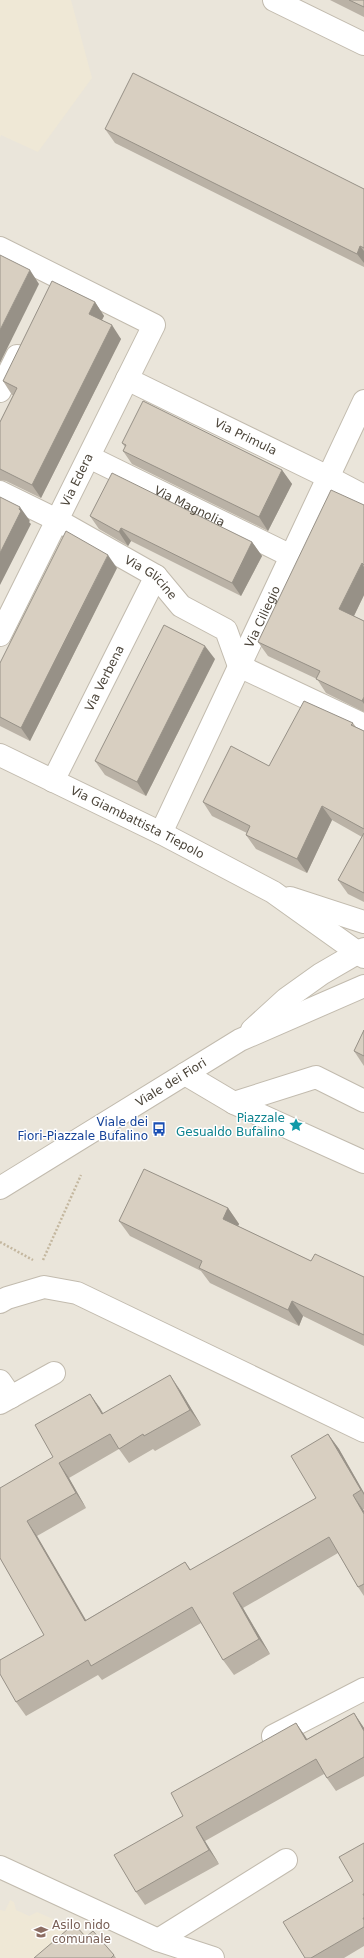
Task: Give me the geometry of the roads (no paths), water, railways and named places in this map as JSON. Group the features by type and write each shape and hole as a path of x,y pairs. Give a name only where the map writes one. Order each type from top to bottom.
{"street":[{"path":"274,0 364,44"},
{"name":"Via Edera","path":"0,248 53,284 154,325 0,635"},
{"path":"0,391 25,341"},
{"name":"Via Primula","path":"127,379 364,496"},
{"name":"Via Ciliegio","path":"161,833 364,401"},
{"name":"Via Magnolia","path":"89,457 291,556"},
{"name":"Via Glicine","path":"0,492 57,520 156,576 181,606 226,630 239,666"},
{"name":"Via Verbena","path":"52,780 156,576"},
{"path":"239,666 364,725"},
{"name":"Via Giambattista Tiepolo","path":"0,755 161,833 273,892"},
{"path":"273,892 364,922"},
{"path":"273,892 323,930 361,953"},
{"path":"321,974 328,963 331,950 323,930"},
{"path":"240,1040 286,999 321,974 361,953"},
{"path":"240,1040 364,986"},
{"name":"Viale dei Fiori","path":"0,1188 240,1040"},
{"path":"185,1074 234,1103 364,1162"},
{"path":"234,1103 316,1077 364,1101"},
{"path":"0,1302 7,1298 44,1287 77,1293 364,1431"},
{"path":"4,1394 54,1373"},
{"path":"273,1736 364,1689"},
{"path":"158,1940 286,1860"},
{"path":"0,1867 158,1940 212,1958"}],"place":[{"name":"Piazzale Gesualdo Bufalino","path":"296,1125"},
{"name":"Viale dei Fiori-Piazzale Bufalino","path":"159,1129"},
{"name":"Asilo nido comunale","path":"41,1932"}]}
